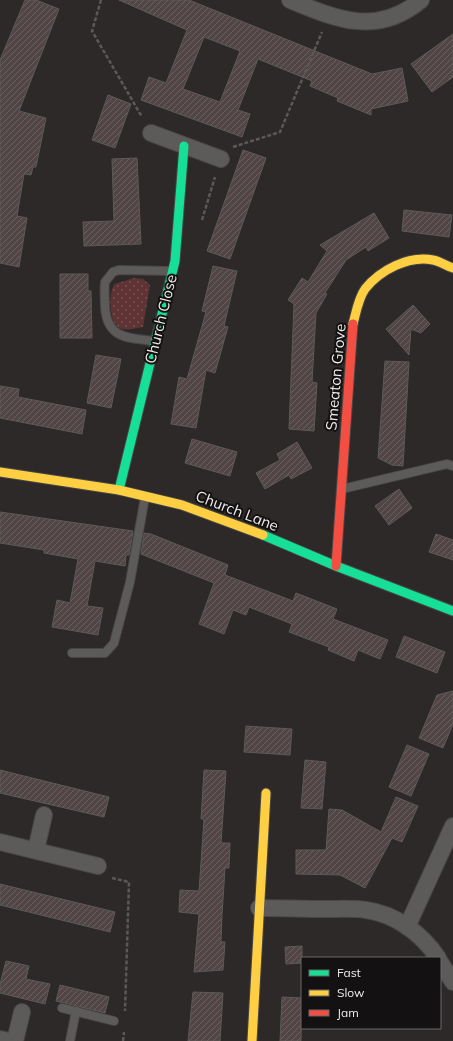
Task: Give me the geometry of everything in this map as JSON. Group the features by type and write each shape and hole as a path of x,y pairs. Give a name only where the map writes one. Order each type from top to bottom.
{"street":[{"path":"290,0 329,16 366,23 388,19 408,11 421,0"},
{"path":"151,132 184,146 221,158"},
{"name":"Church Close","path":"119,490 173,271 184,146"},
{"name":"Smeaton Grove","path":"336,566 352,328 357,308 365,290 393,267 412,260 432,260 453,268"},
{"name":"Church Lane","path":"0,472 119,490 146,495 182,505 237,524 336,566 453,611"},
{"path":"252,1041 266,793"},
{"path":"36,850 44,815"},
{"path":"407,927 453,826"},
{"path":"0,842 98,866"},
{"path":"259,908 366,910 384,914 407,927 429,945 437,957"},
{"path":"441,964 453,982"},
{"path":"15,1041 22,1012"},
{"path":"0,1039 9,1041"}],"lane":[{"path":"155,342 120,336 110,327 105,313 105,282 113,272 119,270 173,271"},
{"path":"341,490 447,464 453,466"},
{"path":"72,653 106,653 114,643 130,582 146,495"},
{"path":"62,1008 114,1021"},
{"path":"70,1041 76,1011"}],"path":[{"path":"101,0 92,31 151,132"},
{"path":"199,227 221,158 231,147 280,132 329,16"},
{"path":"98,866 97,874 129,882 124,1017"},
{"path":"124,1025 124,1041"}],"shaded area":[{"path":"134,278 143,279 150,285 143,327 124,329 118,327 113,319 110,306 111,293 115,284"}],"building":[{"path":"25,0 36,0 59,9 19,111 46,118 36,167 33,167 31,175 24,174 17,216 27,218 19,267 0,263 0,60"},
{"path":"119,0 189,0 372,74 402,68 408,101 371,109 371,115 337,101 338,98 310,86 312,81 258,59 238,110 250,114 242,137 141,100 149,77 166,83 187,30","holes":["204,37 240,51 220,102 183,89"]},
{"path":"453,34 453,77 432,92 411,64"},
{"path":"108,95 131,104 115,148 92,140"},
{"path":"243,150 266,158 230,259 207,251"},
{"path":"137,158 141,244 84,246 83,222 114,221 112,159"},
{"path":"404,210 452,215 449,237 402,231"},
{"path":"374,213 389,238 368,251 366,247 346,260 325,293 327,294 316,313 312,382 317,383 314,431 289,429 294,304 288,300 302,278 308,282 327,251 320,245"},
{"path":"213,266 237,271 224,326 228,327 215,373 206,370 196,428 171,424 179,377 187,379 206,312 202,311"},
{"path":"60,274 88,274 88,291 91,291 92,338 60,338"},
{"path":"413,305 430,324 421,333 411,329 409,355 386,329"},
{"path":"96,355 121,359 111,408 87,403"},
{"path":"385,361 409,362 403,466 392,465 378,458"},
{"path":"0,386 19,389 18,397 86,410 82,434 0,418"},
{"path":"192,439 237,452 230,476 185,463"},
{"path":"297,442 312,468 291,479 289,475 265,489 256,473 280,460 277,454"},
{"path":"399,489 412,508 389,525 375,506"},
{"path":"0,512 133,531 129,555 126,555 125,566 95,561 87,606 103,608 98,635 52,627 57,600 70,603 78,559 44,553 44,550 0,543"},
{"path":"144,533 151,534 228,565 225,575 293,601 296,593 337,609 333,619 388,640 380,659 358,650 354,661 328,650 329,647 289,632 292,624 249,607 246,615 233,610 224,634 199,624 214,583 141,554"},
{"path":"436,534 453,540 453,560 429,552"},
{"path":"404,636 445,652 437,673 396,657"},
{"path":"453,691 453,724 443,748 419,738 437,695"},
{"path":"246,726 292,729 290,755 244,752"},
{"path":"407,745 429,754 411,796 389,787"},
{"path":"305,760 326,762 322,809 301,808"},
{"path":"0,770 109,797 104,817 0,793"},
{"path":"204,770 226,771 221,843 230,843 229,868 225,868 222,915 221,942 225,942 223,970 194,972 199,914 179,912 180,890 199,891 204,819 201,819"},
{"path":"396,797 418,806 402,842 392,838 365,888 340,875 296,874 296,850 326,850 329,809 342,810 381,832"},
{"path":"0,884 115,912 110,932 0,905"},
{"path":"302,946 301,963 286,964 285,947"},
{"path":"6,961 29,966 26,979 50,984 45,1004 0,993 0,984"},
{"path":"60,985 109,997 105,1013 56,1001"},
{"path":"193,992 223,993 220,1041 188,1041"},
{"path":"282,997 301,998 301,1041 280,1041"}],"traffic: fast":[{"path":"119,490 175,261 184,146"},
{"path":"263,535 336,566 453,611"}],"traffic: slow":[{"path":"353,324 359,302 365,289 371,282 387,270 405,262 424,259 436,261 453,268"},
{"path":"0,472 119,490 182,505 263,535"},
{"path":"252,1041 266,793"}],"traffic: jam":[{"path":"336,566 353,324"}]}
